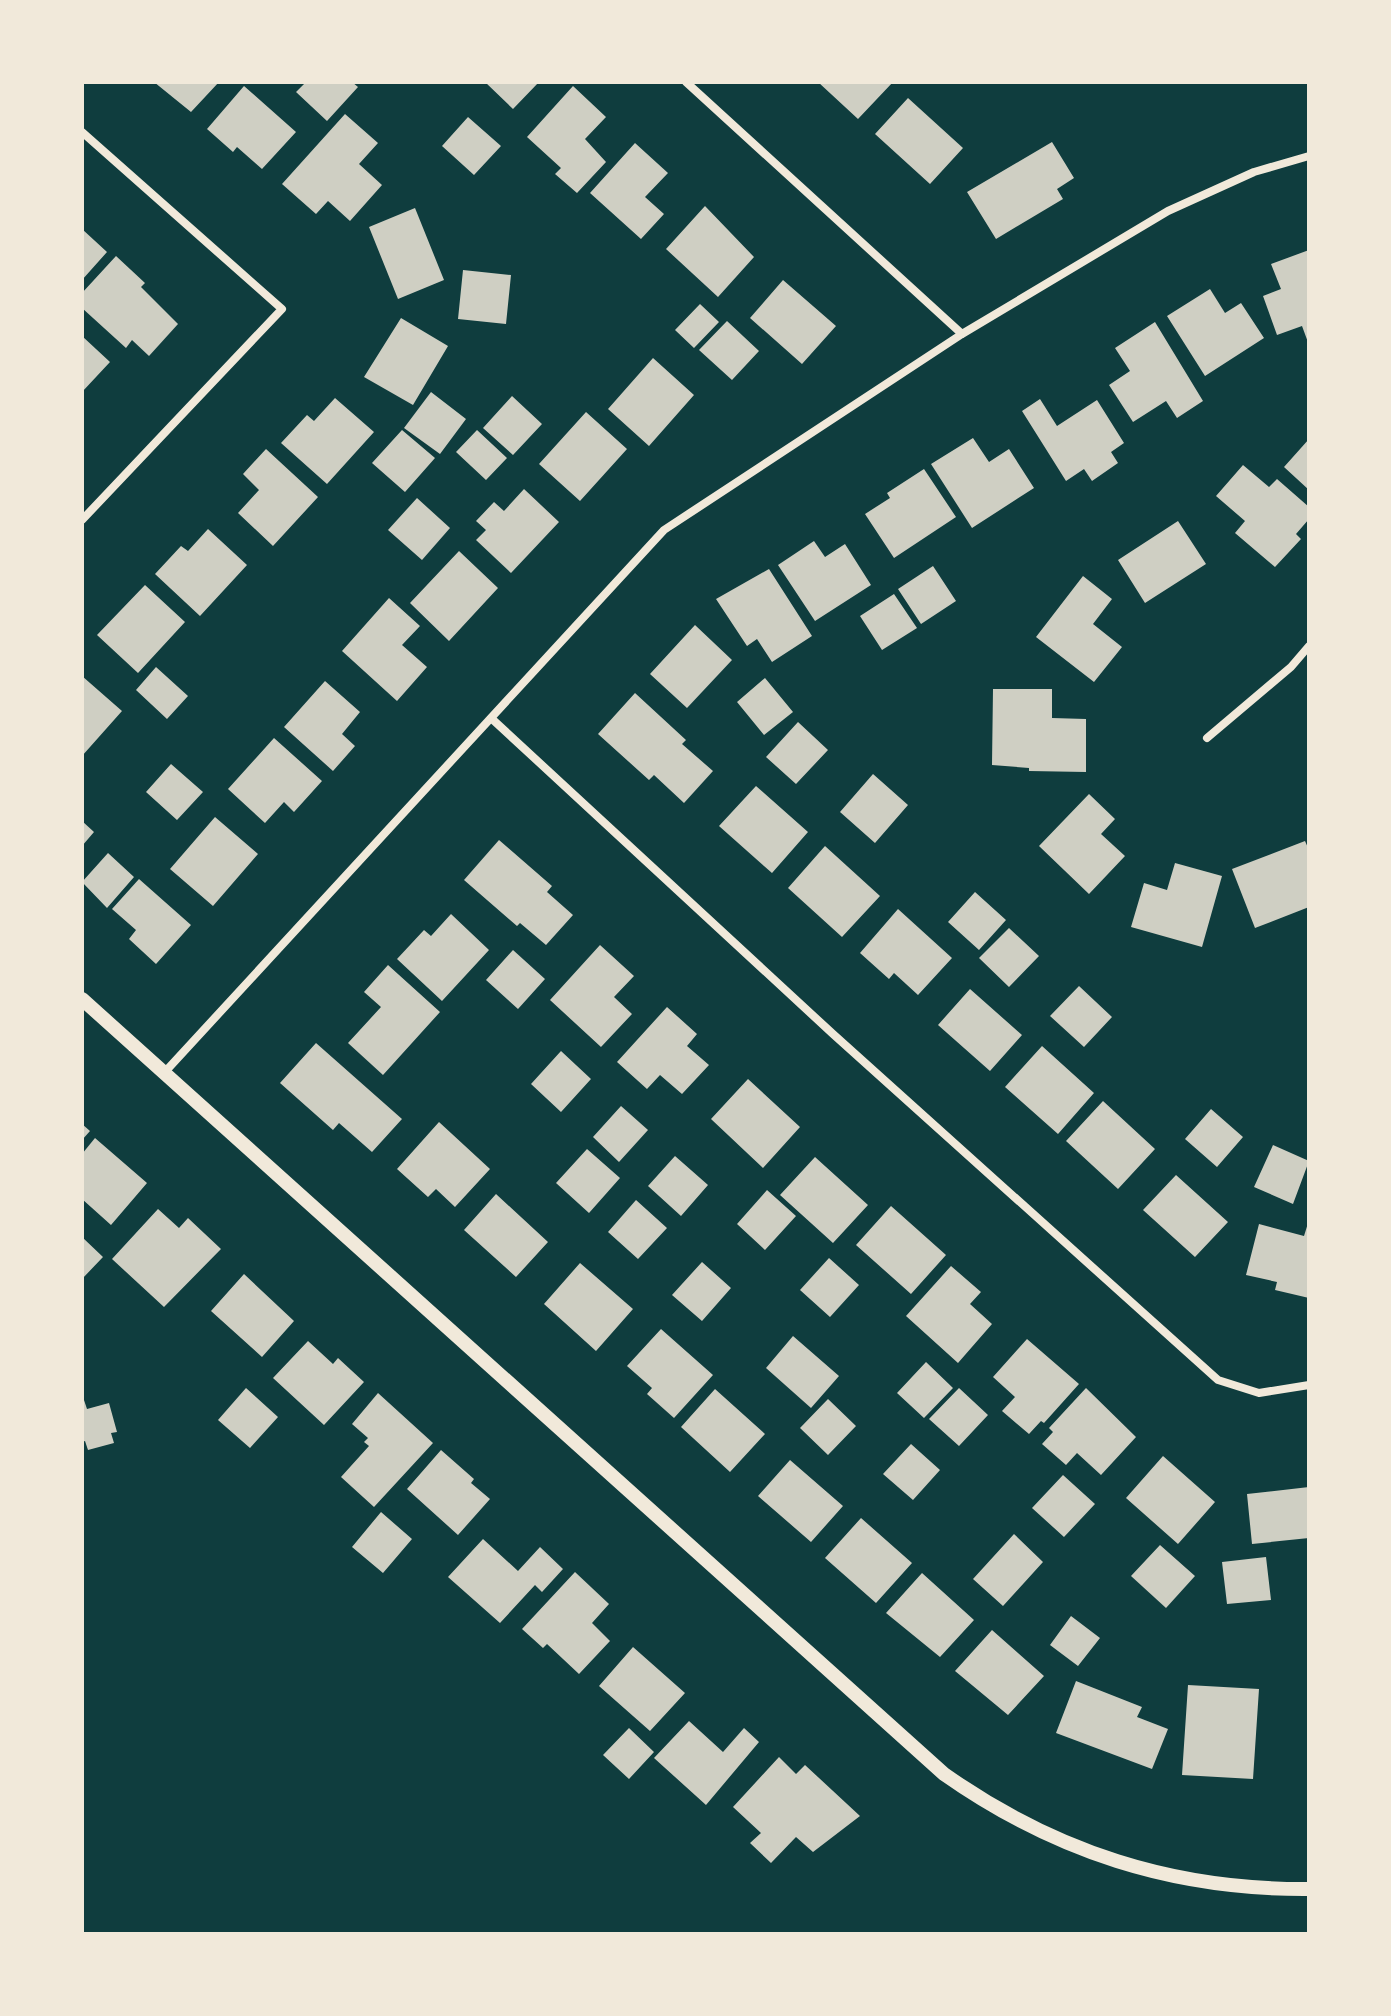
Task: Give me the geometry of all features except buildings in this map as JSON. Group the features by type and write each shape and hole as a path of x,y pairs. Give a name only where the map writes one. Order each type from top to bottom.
{"street":[{"path":"686,82 962,334"},
{"path":"82,132 282,309 82,520"},
{"path":"164,1073 664,530 962,334 1168,211 1254,172 1309,156"},
{"path":"1207,738 1291,667 1309,646"},
{"path":"491,718 833,1034 1218,1380 1259,1393 1309,1385"},
{"path":"82,999 944,1774 1028,1827 1119,1865 1216,1886 1309,1889"}]}
